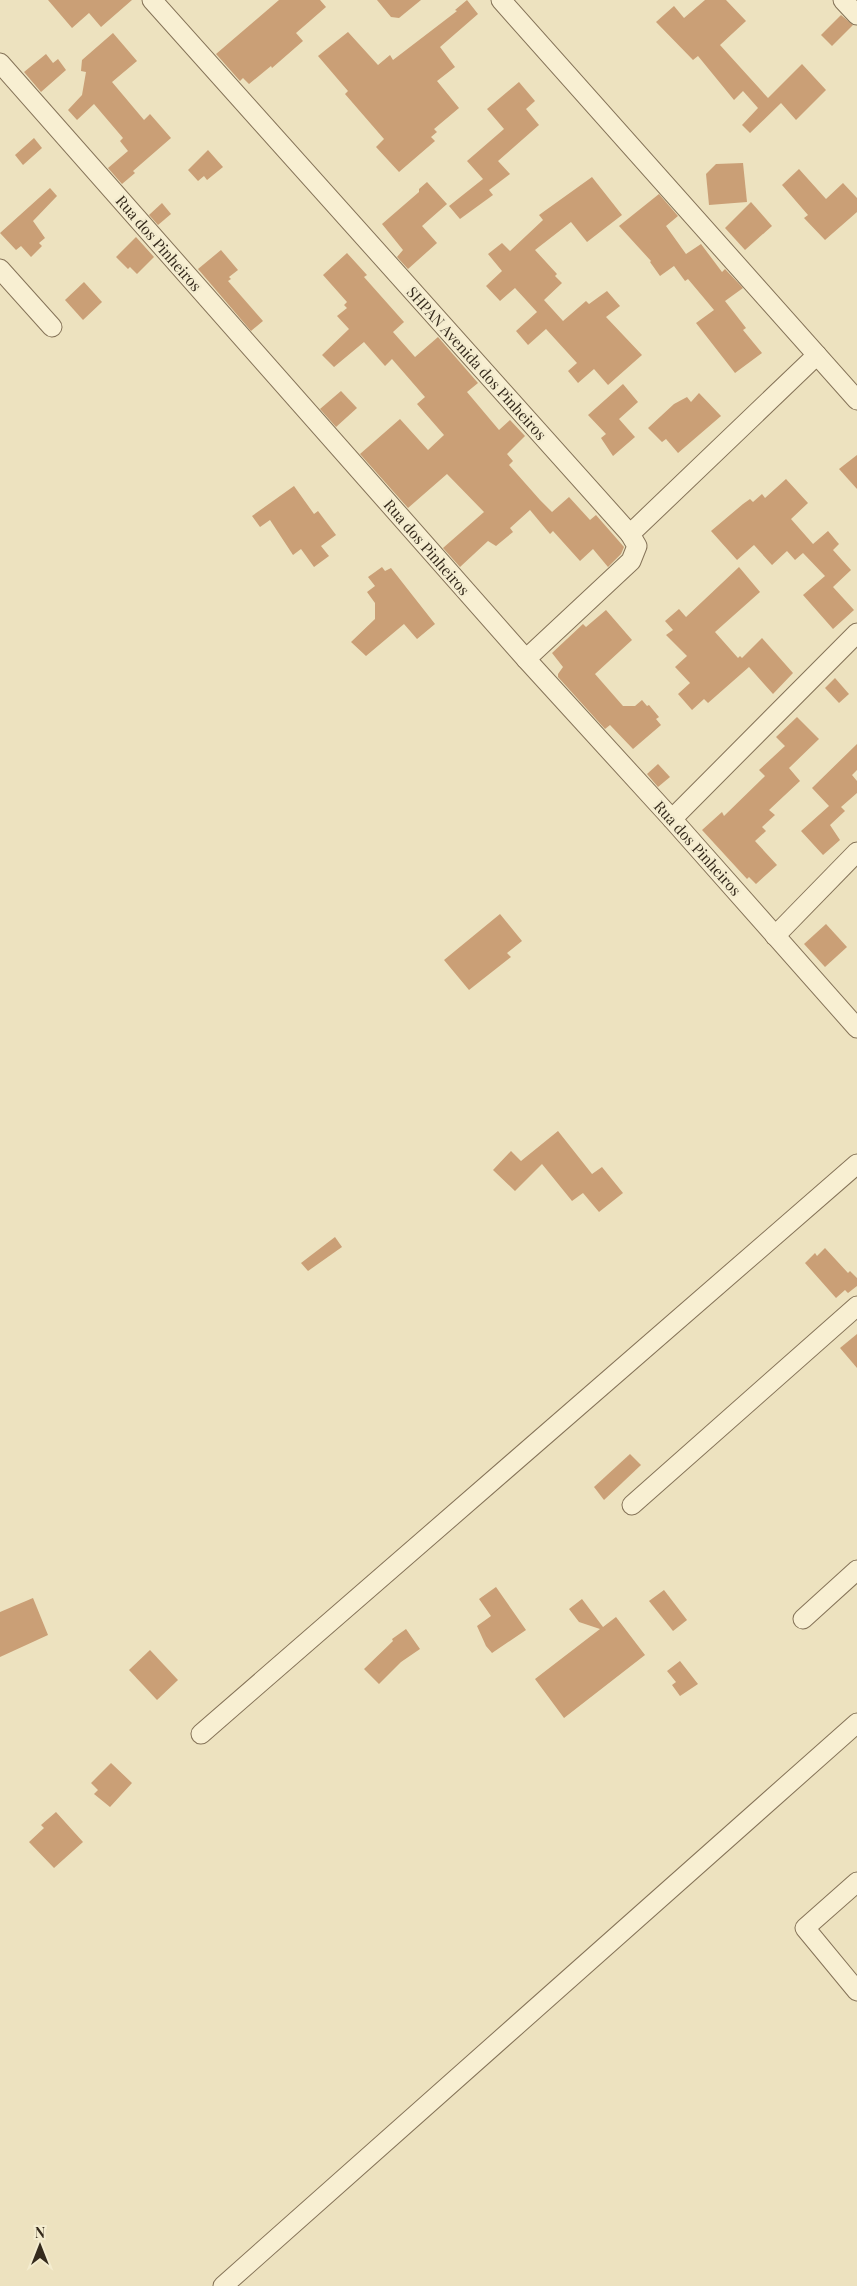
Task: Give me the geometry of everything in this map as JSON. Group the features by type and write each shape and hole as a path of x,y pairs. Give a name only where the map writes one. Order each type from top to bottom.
{"street":[{"name":"SHPAN Avenida dos Pinheiros","path":"152,0 630,534"},
{"path":"501,0 857,400"},
{"path":"843,0 857,16"},
{"name":"Rua dos Pinheiros","path":"0,62 526,659 672,819 857,1028"},
{"path":"0,269 52,328"},
{"path":"526,659 631,561 637,546 630,534 817,355"},
{"path":"672,819 857,633"},
{"path":"775,936 857,852"},
{"path":"201,1734 857,1164"},
{"path":"632,1506 857,1306"},
{"path":"803,1619 857,1570"},
{"path":"223,2286 857,1723"},
{"path":"857,1882 805,1928 857,1991"}],"building":[{"path":"48,0 132,0 101,27 89,13 72,28"},
{"path":"279,0 320,0 326,7 296,33 303,41 272,68 271,66 249,84 243,78 240,81 216,54"},
{"path":"377,0 421,0 399,18 391,17"},
{"path":"467,0 478,14 440,47 455,67 437,81 459,108 434,129 437,132 431,137 435,141 399,172 376,147 384,139 345,94 348,91 318,56 348,32 378,65 390,55 393,60 457,11 455,10"},
{"path":"705,0 726,0 746,21 720,45 768,98 802,64 826,90 796,120 781,103 750,133 742,125 758,108 743,91 734,100 698,56 693,60 656,22 674,6 684,18"},
{"path":"841,15 853,25 832,46 821,35"},
{"path":"113,33 137,61 112,82 144,120 150,114 171,138 133,171 135,173 122,184 108,168 128,151 120,141 123,138 94,104 77,120 68,110 82,95 86,72 81,71 82,60"},
{"path":"46,54 53,63 58,59 66,70 41,92 24,72"},
{"path":"519,82 535,101 526,109 539,125 498,161 510,174 489,190 493,195 460,219 449,206 483,179 467,161 504,129 487,109"},
{"path":"34,138 42,148 23,165 15,155"},
{"path":"208,150 223,167 207,180 204,176 198,181 188,170"},
{"path":"743,163 747,202 709,205 706,174 716,164"},
{"path":"799,169 826,199 843,183 857,198 857,212 825,240 804,218 808,215 782,185"},
{"path":"592,177 622,215 587,242 571,222 535,250 557,274 555,276 562,283 544,300 563,321 586,301 589,304 607,291 620,306 606,317 642,355 608,385 594,369 578,383 568,371 577,363 546,329 528,345 516,331 537,312 515,288 500,301 486,286 502,271 488,254 502,243 510,251 543,220 539,215"},
{"path":"427,182 447,204 422,226 437,243 408,269 397,257 403,250 382,224 419,192 419,189"},
{"path":"50,188 57,196 33,221 45,238 39,243 42,246 31,257 21,246 16,250 0,233"},
{"path":"659,194 678,216 666,226 686,254 701,244 722,272 725,269 743,288 725,301 746,328 743,330 762,353 735,373 696,323 714,310 688,279 685,281 674,266 660,276 651,261 619,226"},
{"path":"751,202 772,226 745,250 725,228"},
{"path":"162,203 171,214 158,225 149,215"},
{"path":"136,237 154,257 137,274 130,267 128,269 116,257"},
{"path":"221,250 238,270 229,277 231,279 228,281 263,321 251,331 198,269"},
{"path":"347,253 367,275 364,277 404,322 393,332 415,357 438,337 478,383 467,392 499,430 510,420 525,436 507,454 513,461 509,465 540,500 552,512 569,497 590,520 596,515 624,547 621,554 608,567 593,549 580,561 553,531 550,534 530,510 510,528 513,532 496,546 488,541 460,567 443,548 484,512 447,474 408,508 360,454 400,419 428,450 444,435 417,404 425,397 392,359 385,366 364,342 334,367 322,355 349,329 337,316 347,308 344,305 347,302 323,275"},
{"path":"84,282 102,302 83,320 65,300"},
{"path":"623,384 638,402 619,419 635,437 613,456 601,438 606,434 588,415"},
{"path":"341,391 357,408 336,427 320,409"},
{"path":"699,393 721,416 678,453 666,439 662,442 648,428 674,404 687,397 691,402"},
{"path":"857,455 857,489 839,469"},
{"path":"786,479 808,503 791,519 813,544 828,531 839,544 833,550 851,570 833,587 854,610 833,629 803,595 825,576 803,553 795,560 787,551 772,565 754,545 737,560 711,531 750,499 753,502 762,494 765,498"},
{"path":"294,486 314,514 318,511 336,535 321,546 329,556 314,567 301,549 293,555 270,520 260,527 252,516"},
{"path":"382,567 385,571 391,568 435,624 417,639 404,624 366,656 351,642 375,619 375,603 367,592 375,586 368,577"},
{"path":"739,567 760,592 715,632 738,658 740,656 742,658 762,638 793,673 773,694 749,667 708,703 704,699 692,710 678,694 690,683 675,667 687,656 666,635 673,630 665,621 679,609 686,617"},
{"path":"606,610 632,640 595,674 623,706 635,706 642,700 647,706 649,705 659,717 656,719 661,725 633,749 610,725 605,729 558,677 563,667 552,653 583,624 586,627"},
{"path":"835,678 849,694 839,703 825,688"},
{"path":"797,717 819,739 789,768 800,781 769,810 775,815 762,827 766,831 755,841 777,865 756,884 749,877 747,879 702,830 722,812 724,816 765,776 759,770 785,746 776,737"},
{"path":"857,744 857,770 852,775 857,781 857,793 841,807 845,811 830,825 840,840 823,855 801,831 829,806 812,788"},
{"path":"658,764 670,777 658,787 647,774"},
{"path":"500,914 522,941 507,953 511,957 469,990 444,960"},
{"path":"826,924 847,947 825,967 804,944"},
{"path":"558,1131 592,1174 602,1167 623,1193 599,1212 583,1193 572,1201 542,1164 515,1191 493,1170 511,1151 521,1161"},
{"path":"335,1237 342,1247 308,1271 301,1263"},
{"path":"825,1248 848,1273 850,1271 857,1278 857,1286 848,1293 845,1290 836,1298 805,1263 815,1253 817,1256"},
{"path":"857,1334 857,1368 840,1348"},
{"path":"630,1454 641,1465 604,1500 594,1487"},
{"path":"496,1587 526,1630 492,1653 486,1646 477,1626 491,1616 479,1599"},
{"path":"664,1590 687,1620 673,1631 649,1601"},
{"path":"33,1598 48,1635 0,1657 0,1612"},
{"path":"582,1599 603,1627 616,1617 645,1655 564,1718 535,1679 600,1629 579,1622 569,1609"},
{"path":"406,1629 420,1649 401,1662 379,1684 364,1669 393,1641 392,1639"},
{"path":"150,1650 178,1680 157,1700 129,1670"},
{"path":"680,1661 698,1684 680,1696 672,1685 676,1682 667,1671"},
{"path":"111,1763 132,1783 110,1807 94,1794 98,1790 91,1783"},
{"path":"56,1812 83,1842 54,1868 29,1842 44,1828 41,1825"}]}
